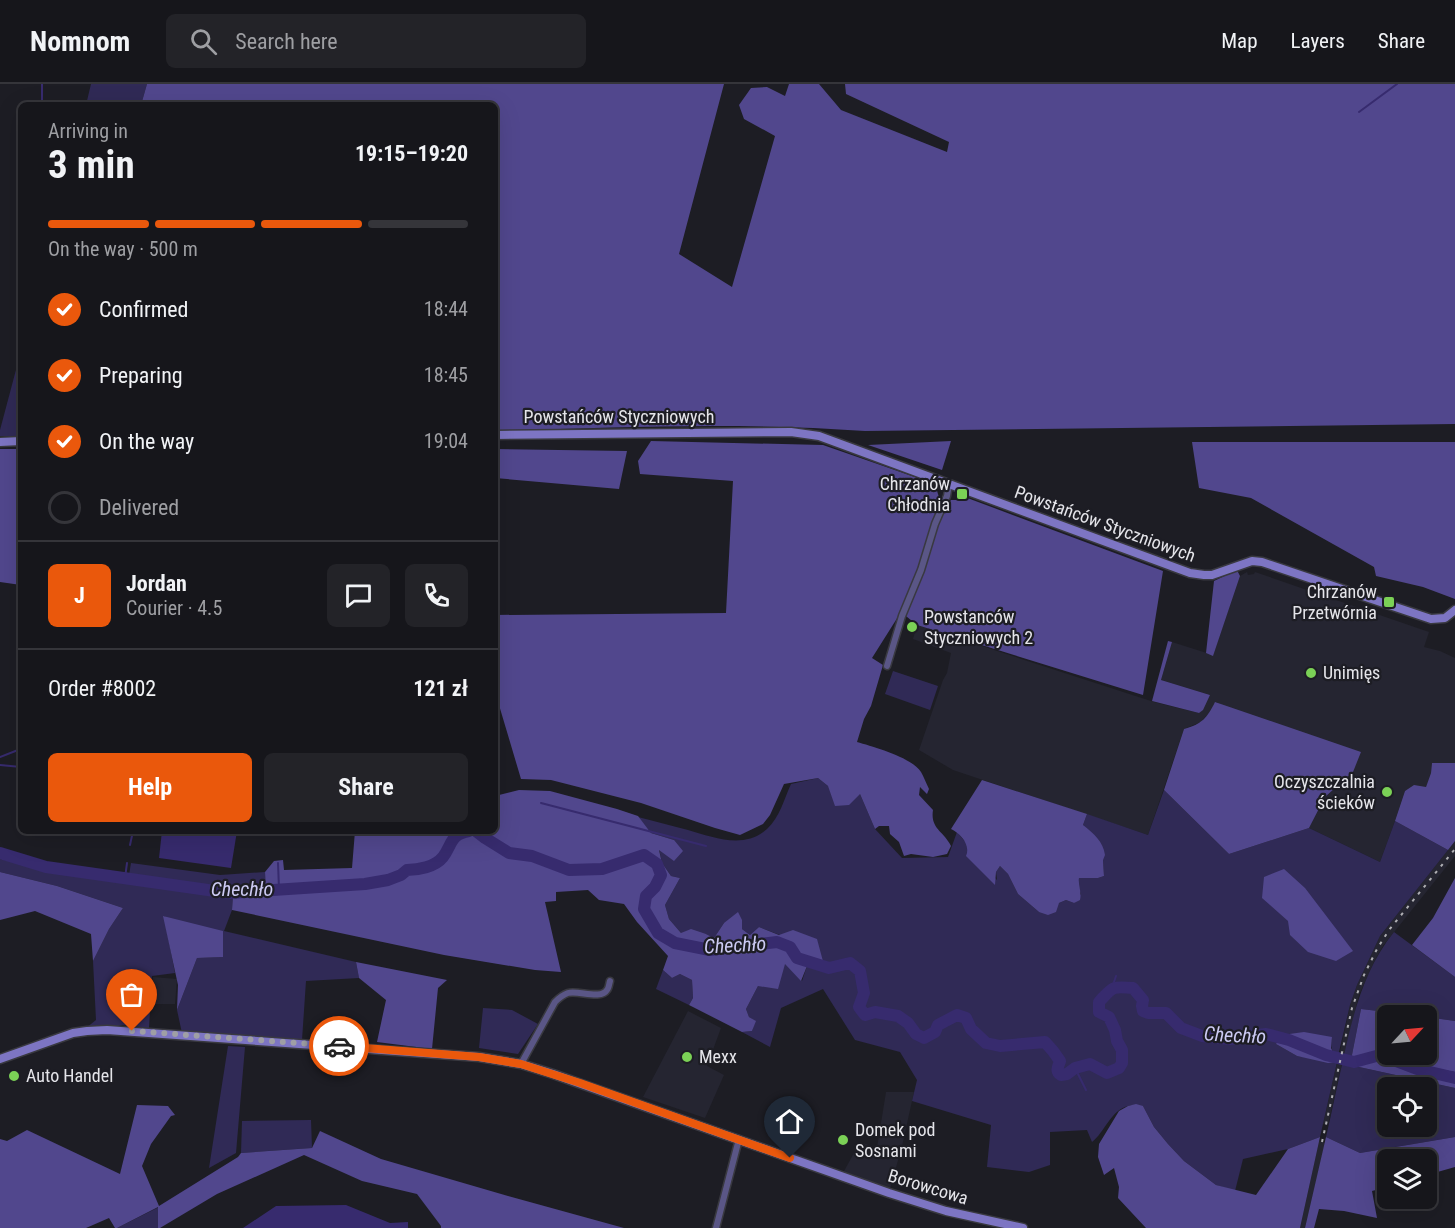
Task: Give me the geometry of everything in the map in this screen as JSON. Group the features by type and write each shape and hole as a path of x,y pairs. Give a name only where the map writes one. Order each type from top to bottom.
{"street":[{"name":"Powstańców Styczniowych","path":"498,435 806,433 1190,573 1212,575 1252,561 1262,562 1431,619 1445,618 1455,610"},
{"path":"0,442 18,441"},
{"path":"887,666 902,616 921,570 949,485"},
{"path":"521,1064 552,1007 561,996 573,992 604,994 608,990 610,981"},
{"name":"Borowcowa","path":"0,1059 73,1033 107,1030 479,1057 521,1064 571,1080 928,1206 1023,1228"},
{"path":"716,1228 739,1139"}],"shaded area":[{"path":"91,84 147,84 142,102 87,102"},
{"path":"147,84 724,84 679,254 732,287 775,136 744,119 739,105 751,88 767,87 785,96 789,84 819,84 841,110 947,152 949,142 846,94 845,84 1455,84 1455,424 865,431 680,426 498,431 498,102 142,102"},
{"path":"18,362 18,436 0,436"},
{"path":"651,441 823,445 935,484 941,504 946,506 951,500 957,500 962,496 1163,571 1143,695 917,625 901,612 872,658 883,665 857,742 901,757 921,772 929,789 927,794 920,787 919,795 933,810 936,826 951,846 947,854 933,857 911,854 904,856 899,842 890,834 889,826 879,826 875,829 860,794 849,805 835,806 828,786 818,778 784,784 770,815 763,824 740,835 641,803 551,780 521,779 498,702 498,615 726,613 733,481 640,474 638,461"},
{"path":"951,441 942,470 868,445"},
{"path":"1192,442 1455,442 1455,599 1423,587 1376,576 1374,567 1251,498 1199,488"},
{"path":"0,449 18,449 18,585 0,582"},
{"path":"498,449 627,451 619,489 498,478"},
{"path":"1237,570 1240,576 1213,656 1206,653 1214,581"},
{"path":"1247,572 1248,575 1255,572 1429,632 1424,647 1455,658 1455,763 1432,763 1426,787 1405,791 1380,862 1309,828 1325,797 1353,772 1216,702 1201,722 1184,729 1148,835 953,770 919,750 947,673 951,653 913,639 917,625 1154,702 1199,713 1210,695 1161,680 1172,642 1213,655 1240,576"},
{"path":"1168,641 1172,642 1161,680 1210,695 1203,710 1199,713 1152,701"},
{"path":"893,671 938,686 930,710 885,694"},
{"path":"1215,702 1361,752 1353,772 1325,797 1309,828 1229,854 1164,790 1184,729 1203,720"},
{"path":"1432,763 1455,763 1455,841 1448,850 1395,821 1405,791 1414,785 1426,787"},
{"path":"818,778 828,786 860,794 875,829 902,858 948,857 957,832 967,844 968,851 997,880 996,872 1000,866 1008,874 1018,894 1039,912 1066,900 1074,903 1081,894 1078,885 1079,878 1104,876 1103,860 1083,825 1087,814 1148,835 1164,790 1229,854 1309,828 1380,862 1395,821 1448,850 1380,936 1350,1005 1338,1056 1332,1050 1332,1037 1276,1044 1297,1056 1337,1062 1320,1137 1288,1149 1243,1159 1235,1191 1216,1185 1184,1161 1154,1127 1143,1106 1130,1106 1117,1112 1092,1142 1087,1130 1050,1132 1050,1165 1029,1172 987,1167 991,1125 912,1101 917,1080 900,1052 855,1040 823,989 781,1008 770,1047 742,1032 752,1031 755,1021 749,1017 746,1009 758,986 785,963 802,981 807,966 780,935 759,927 750,935 742,929 724,923 714,938 706,934 681,933 669,919 665,905 680,878 671,876 662,863 659,849 674,840 651,833 638,817 728,840 748,839 758,835 771,824 791,784"},
{"path":"982,780 1087,814 1083,825 1097,838 1104,850 1104,876 1079,878 1080,900 1074,903 1066,900 1059,903 1056,912 1048,915 1039,912 1018,894 1008,874 1000,866 996,872 995,885 966,856 967,848 964,840 951,829"},
{"path":"519,790 550,791 638,816 651,833 674,840 683,851 674,861 659,850 662,863 671,876 680,878 665,905 669,919 681,933 691,929 714,938 724,923 738,912 742,920 742,929 750,935 759,927 779,935 793,930 817,939 824,965 817,969 807,966 801,981 785,964 778,989 758,986 746,1009 749,1017 756,1021 752,1031 742,1032 689,1005 693,998 692,980 680,974 672,978 663,970 668,956 624,904 599,900 588,890 556,892 556,901 545,902 561,972 444,955 232,910 233,895 266,893 265,872 274,861 283,860 284,870 352,868 355,834 498,834 498,795"},
{"path":"162,834 237,834 231,868 159,858"},
{"path":"1455,841 1455,856 1383,946 1374,962 1359,995 1344,1057 1339,1056 1350,1005 1380,936"},
{"path":"0,859 116,882 233,895 232,910 224,931 356,962 359,978 306,981 302,1040 182,1033 177,1010 197,958 222,957 164,916 175,973 152,976 149,1028 123,1025 86,1028 96,1020 93,961 109,929 123,908 57,886 0,872"},
{"path":"131,863 220,875 265,872 266,886 228,890 129,875"},
{"path":"1284,869 1305,888 1353,951 1336,961 1308,952 1290,935 1288,921 1262,898 1264,877"},
{"path":"0,872 57,886 123,908 109,929 93,961 91,934 35,911 0,920"},
{"path":"1455,878 1455,977 1412,945 1433,918"},
{"path":"163,916 223,931 223,957 197,958 177,1010 178,985"},
{"path":"1394,932 1455,977 1455,1021 1437,1018 1437,1005 1377,1005 1377,1011 1361,1009 1350,1065 1405,1077 1377,1077 1377,1137 1437,1137 1437,1084 1455,1088 1455,1137 1360,1153 1326,1137 1356,1009 1375,961"},
{"path":"356,962 447,980 438,988 432,1049 377,1042 386,1000 359,978"},
{"path":"663,970 672,978 680,974 692,980 693,998 689,1005 656,989"},
{"path":"153,977 177,979 175,1004 151,1004"},
{"path":"483,1008 512,1010 538,1024 518,1054 479,1048"},
{"path":"1361,1009 1377,1011 1377,1065 1409,1065 1455,1075 1455,1088 1437,1084 1437,1077 1405,1077 1350,1065"},
{"path":"688,1011 721,1028 707,1066 724,1075 705,1118 643,1097"},
{"path":"1437,1018 1455,1021 1455,1072 1415,1065 1437,1065"},
{"path":"1304,1032 1332,1037 1331,1048 1338,1056 1337,1062 1328,1063 1297,1056 1276,1044 1282,1035"},
{"path":"228,1046 245,1047 236,1153 209,1168"},
{"path":"1337,1062 1342,1063 1328,1125 1323,1124"},
{"path":"886,1092 914,1092 890,1189 843,1173 860,1142 877,1148"},
{"path":"1136,1104 1143,1106 1154,1127 1184,1161 1216,1185 1256,1195 1288,1149 1320,1137 1300,1228 1146,1228 1118,1198 1119,1187 1114,1168 1104,1175 1098,1157 1099,1144 1119,1111"},
{"path":"137,1105 168,1106 175,1115 171,1116 151,1144 142,1166 159,1206 241,1153 312,1148 320,1131 381,1159 624,1228 441,1228 417,1194 362,1181 304,1155 217,1194 160,1228 158,1228 158,1207 117,1228 109,1218 86,1228 0,1228 0,1139 7,1141 27,1130 120,1174"},
{"path":"311,1120 312,1148 241,1153 242,1121"},
{"path":"1326,1137 1360,1153 1377,1150 1377,1190 1372,1191 1377,1218 1344,1211 1319,1209 1314,1228 1305,1228"},
{"path":"1455,1137 1455,1167 1437,1172 1437,1149 1384,1149"},
{"path":"1319,1141 1325,1143 1305,1228 1300,1228"},
{"path":"346,1205 390,1223 408,1222 408,1228 243,1228 276,1206"},
{"path":"159,1207 158,1228 117,1228"}],"waterway":[{"path":"42,84 42,102"},
{"path":"1359,112 1397,84"},
{"path":"0,757 18,750"},
{"path":"0,765 18,767"},
{"path":"541,803 706,846"},
{"path":"130,845 132,834"},
{"name":"Chechło","path":"0,853 46,867 229,893 365,884 388,880 407,870 421,869 436,863 460,834"},
{"name":"Chechło","path":"480,834 509,853 532,856 569,870 602,869 644,855 657,864 661,875 655,887 646,896 644,909 658,933 675,943 710,950 777,942 790,947 797,958 829,968 850,963 860,971 864,993 859,1007 865,1015 875,1012 898,1016 908,1023 916,1034 924,1038 935,1032 938,1025 957,1015 966,1018 971,1029 986,1043 1000,1046 1045,1042 1060,1061 1058,1070 1061,1075 1090,1064 1107,1073 1119,1068 1122,1063 1122,1050 1109,1017 1099,1012 1099,1002 1110,990 1120,987 1133,988 1143,1000 1143,1011 1166,1013 1181,1028 1202,1036 1230,1039 1266,1034 1289,1040 1326,1055 1354,1062 1380,1055 1417,1069 1455,1078"},
{"path":"125,878 127,863"},
{"path":"278,863 279,889"},
{"path":"1112,988 1116,976"},
{"path":"1075,1068 1086,1090"}],"railway":[{"path":"1322,1142 1352,1008 1364,975 1389,930 1455,849"}],"way so far":[{"path":"132,1031 339,1046"}],"place":[{"name":"Chrzanów Chłodnia","path":"962,494"},
{"name":"Chrzanów Przetwórnia","path":"1389,602"},
{"name":"Powstanców Styczniowych 2","path":"912,627"},
{"name":"Unimięs","path":"1311,673"},
{"name":"Oczyszczalnia ścieków","path":"1387,792"},
{"name":"Mexx","path":"687,1057"},
{"name":"Auto Handel","path":"14,1076"},
{"name":"Domek pod Sosnami","path":"843,1140"}],"route":[{"path":"339,1046 479,1057 521,1064 790,1158"}]}
